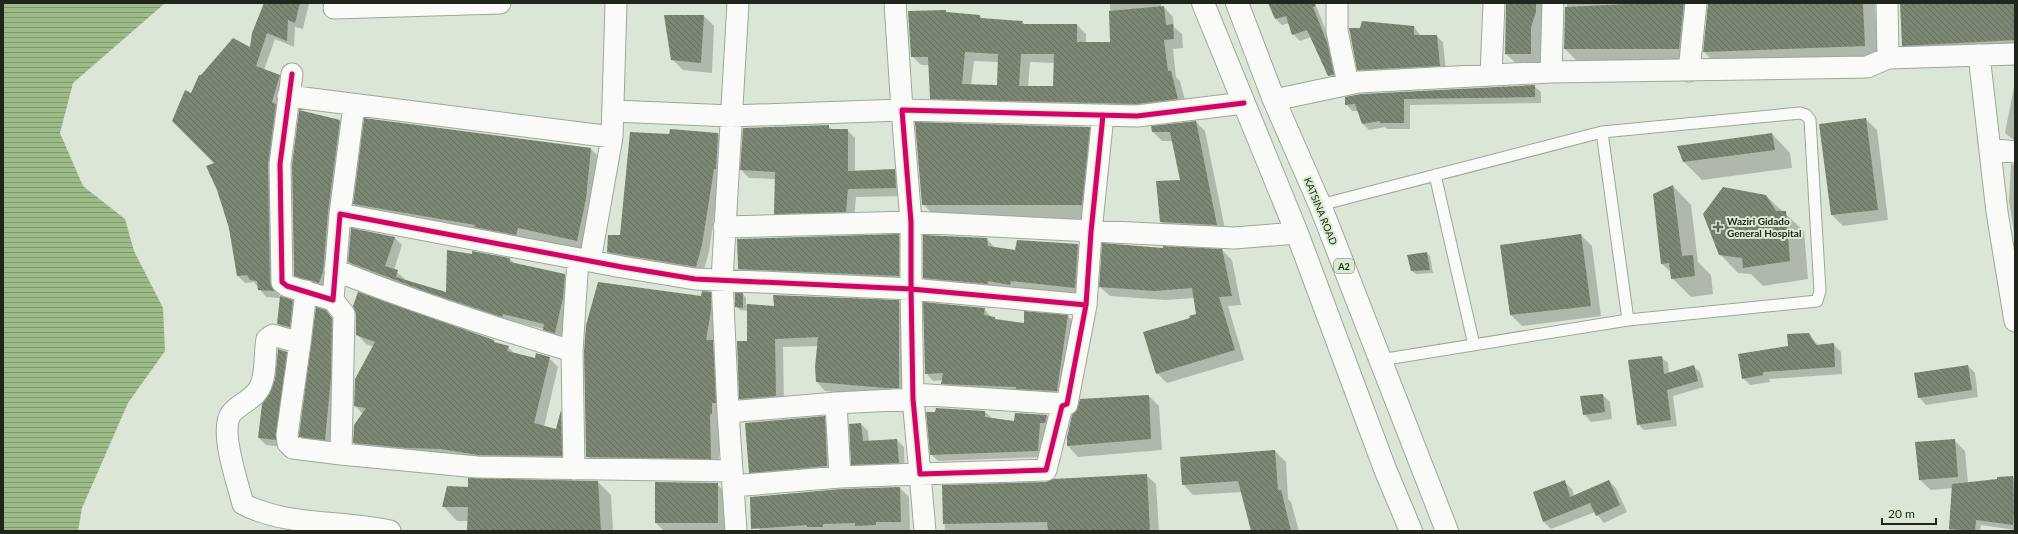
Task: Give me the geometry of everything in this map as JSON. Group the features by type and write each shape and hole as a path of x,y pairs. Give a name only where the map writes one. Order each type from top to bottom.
{"highway":[{"path":"1203,3 1297,233 1385,469 1411,531"},
{"name":"KATSINA ROAD","path":"1238,3 1274,100 1320,205 1447,531"}],"street":[{"path":"334,8 500,3"},
{"path":"574,470 572,352 584,260 612,137 614,111 616,3"},
{"path":"736,531 728,412 722,280 738,3"},
{"path":"895,3 911,222 913,396 925,531"},
{"path":"1337,3 1337,30 1348,84"},
{"path":"1491,75 1494,3"},
{"path":"1550,72 1553,3"},
{"path":"1689,71 1696,3"},
{"path":"1887,3 1888,58"},
{"path":"1274,100 1348,84 1491,75 1550,72 1867,67 1888,58 2015,54"},
{"path":"1979,55 1997,212 2011,271 2015,321"},
{"path":"292,74 280,164 282,282 287,286 333,300 344,314 341,454"},
{"path":"288,96 612,137"},
{"path":"614,111 731,116 902,110 1137,116 1244,103"},
{"path":"333,300 340,214 354,105"},
{"path":"1067,404 1086,305 1091,232 1103,115"},
{"path":"1990,150 2015,152"},
{"path":"340,214 584,260 695,279 911,289 1086,305"},
{"path":"724,228 911,222 1234,238 1297,233"},
{"path":"335,270 386,291 572,352"},
{"path":"306,291 287,435 288,443 293,448 476,467 574,470 732,479 1046,470 1062,406 1067,404"},
{"path":"300,343 273,335 267,339 264,352 260,390 231,414 226,426 231,458 243,504 272,514 312,522 390,531"},
{"path":"728,412 913,396 1067,404"},
{"path":"836,403 840,477"}],"lane":[{"path":"1320,205 1602,132 1800,113 1806,115 1810,120 1820,291 1817,301 1628,320 1380,360"},
{"path":"1602,132 1628,320"},
{"path":"1435,175 1474,345"}],"shaded area":[{"path":"3,3 168,3 164,4 73,83 60,133 83,186 125,219 134,251 163,308 165,351 128,403 82,508 78,531 3,531"}],"building":[{"path":"264,3 300,3 295,23 288,20 287,41 267,33 256,66 280,75 272,102 276,104 268,164 270,282 274,291 258,290 257,281 250,280 247,275 237,276 229,228 217,190 206,166 214,163 172,121 185,90 191,93 199,75 201,75 233,38 250,47 252,33"},
{"path":"1268,3 1315,3 1316,6 1313,7 1327,42 1334,74 1328,76 1307,30 1292,35 1286,16 1275,19"},
{"path":"1506,3 1536,3 1536,12 1531,27 1531,54 1505,54"},
{"path":"1684,3 1679,49 1564,49 1565,7"},
{"path":"1708,3 1863,4 1865,46 1703,52"},
{"path":"1900,3 2015,3 2015,40 1902,46"},
{"path":"1164,6 1166,25 1173,24 1174,39 1164,40 1168,71 1171,71 1178,99 1136,104 930,99 928,57 911,57 908,11 946,10 946,12 980,15 980,18 1023,21 1022,24 1077,24 1077,42 1110,42 1109,11","holes":["965,52 998,54 997,85 962,84","1021,54 1054,54 1053,86 1019,86"]},
{"path":"664,15 704,15 701,63 671,60"},
{"path":"1362,21 1414,26 1414,35 1437,35 1440,66 1357,70 1349,28 1360,28"},
{"path":"1535,85 1535,97 1404,99 1404,123 1380,123 1380,121 1362,124 1355,104 1345,105 1345,97 1361,94"},
{"path":"299,110 340,120 328,212 323,272 319,283 294,276 292,165"},
{"path":"364,118 591,148 586,199 577,241 518,228 516,235 474,227 475,225 353,204"},
{"path":"1866,118 1878,210 1831,215 1819,124"},
{"path":"1196,121 1217,225 1160,222 1156,181 1180,180 1170,132 1152,132 1151,126"},
{"path":"915,122 1090,127 1082,205 922,205"},
{"path":"829,125 829,129 848,129 848,171 895,169 896,188 848,189 846,212 774,214 775,172 740,170 743,128"},
{"path":"670,129 718,133 716,169 714,169 702,245 696,267 607,252 608,235 620,235 630,132 669,134"},
{"path":"1772,133 1775,150 1683,162 1677,146"},
{"path":"1673,185 1682,256 1693,255 1695,276 1671,279 1669,263 1661,264 1653,194"},
{"path":"1723,187 1766,195 1776,211 1786,211 1790,261 1743,268 1742,258 1719,255 1703,214"},
{"path":"351,228 395,237 385,266 398,270 396,277 446,292 447,250 472,254 472,251 510,258 510,262 565,274 563,298 555,333 543,330 544,324 503,314 502,317 427,292 348,262"},
{"path":"899,234 899,276 738,269 737,239"},
{"path":"1581,234 1591,306 1510,315 1500,245"},
{"path":"923,235 987,238 988,246 1015,250 1017,240 1078,244 1075,288 1011,281 1010,285 988,281 988,284 923,278"},
{"path":"1102,243 1163,248 1163,246 1222,249 1232,296 1219,297 1235,350 1156,374 1143,332 1190,318 1189,316 1196,314 1192,288 1155,291 1099,287"},
{"path":"1427,252 1430,270 1411,271 1407,255"},
{"path":"598,282 701,296 702,291 711,292 711,311 706,340 713,340 716,403 712,403 712,414 710,414 711,459 586,457 584,351 586,325"},
{"path":"358,292 494,340 494,342 509,346 507,351 535,358 536,353 550,357 534,423 556,429 561,410 562,456 478,455 441,449 406,448 353,443 354,425 366,408 354,406 355,379 375,342 356,335 356,314 353,306"},
{"path":"735,293 743,293 743,308 735,307"},
{"path":"773,295 899,300 899,388 816,382 815,367 818,337 775,339 776,396 739,399 737,341 747,341 747,304 774,306"},
{"path":"280,296 293,300 290,327 277,324"},
{"path":"923,302 985,308 984,315 995,317 995,319 1024,323 1024,311 1068,315 1057,391 1016,389 1016,387 941,384 943,373 925,374"},
{"path":"316,307 326,310 332,318 331,377 325,440 299,437"},
{"path":"1809,333 1816,345 1834,343 1835,367 1763,372 1763,375 1742,379 1738,354 1788,346 1787,334"},
{"path":"278,349 287,352 276,440 258,438 262,404 270,393 275,379"},
{"path":"1662,356 1664,374 1694,365 1698,381 1667,390 1671,420 1637,425 1628,360"},
{"path":"1968,365 1972,390 1918,398 1914,373"},
{"path":"1603,394 1605,412 1583,415 1580,396"},
{"path":"1149,395 1151,439 1067,446 1067,437 1072,415 1077,410 1080,399"},
{"path":"936,408 985,411 985,417 1014,421 1015,413 1047,415 1045,423 1040,423 1038,451 930,455 926,412 935,412"},
{"path":"825,416 827,466 749,473 745,423"},
{"path":"861,423 863,441 897,439 899,463 851,465 849,424"},
{"path":"1955,439 1958,477 1919,480 1915,442"},
{"path":"1275,450 1278,490 1281,490 1291,531 1251,531 1238,481 1182,485 1180,457"},
{"path":"1147,474 1150,531 1048,531 1047,522 943,524 942,485 1046,482 1053,479"},
{"path":"2013,476 2013,525 1976,520 1975,531 1949,529 1952,484"},
{"path":"468,478 598,481 601,531 467,531 468,507 442,507 447,486 468,487"},
{"path":"1565,480 1570,497 1609,480 1620,505 1596,516 1590,503 1543,522 1533,492"},
{"path":"655,482 718,483 718,523 655,523"},
{"path":"900,487 901,522 876,522 876,525 855,526 855,523 823,524 823,527 807,527 807,525 751,529 750,497 841,489"}],"cycle path":[{"path":"292,74 280,164 282,282 287,286 333,300 340,214 622,267 695,279 911,289 911,222 902,110 1137,116 1244,103"},
{"path":"1086,305 1067,404 1062,406 1046,470 920,474 913,399 911,289 1086,305 1091,232 1103,115"}],"place":[{"name":"Waziri Gidado General Hospital","path":"1718,227"}]}
